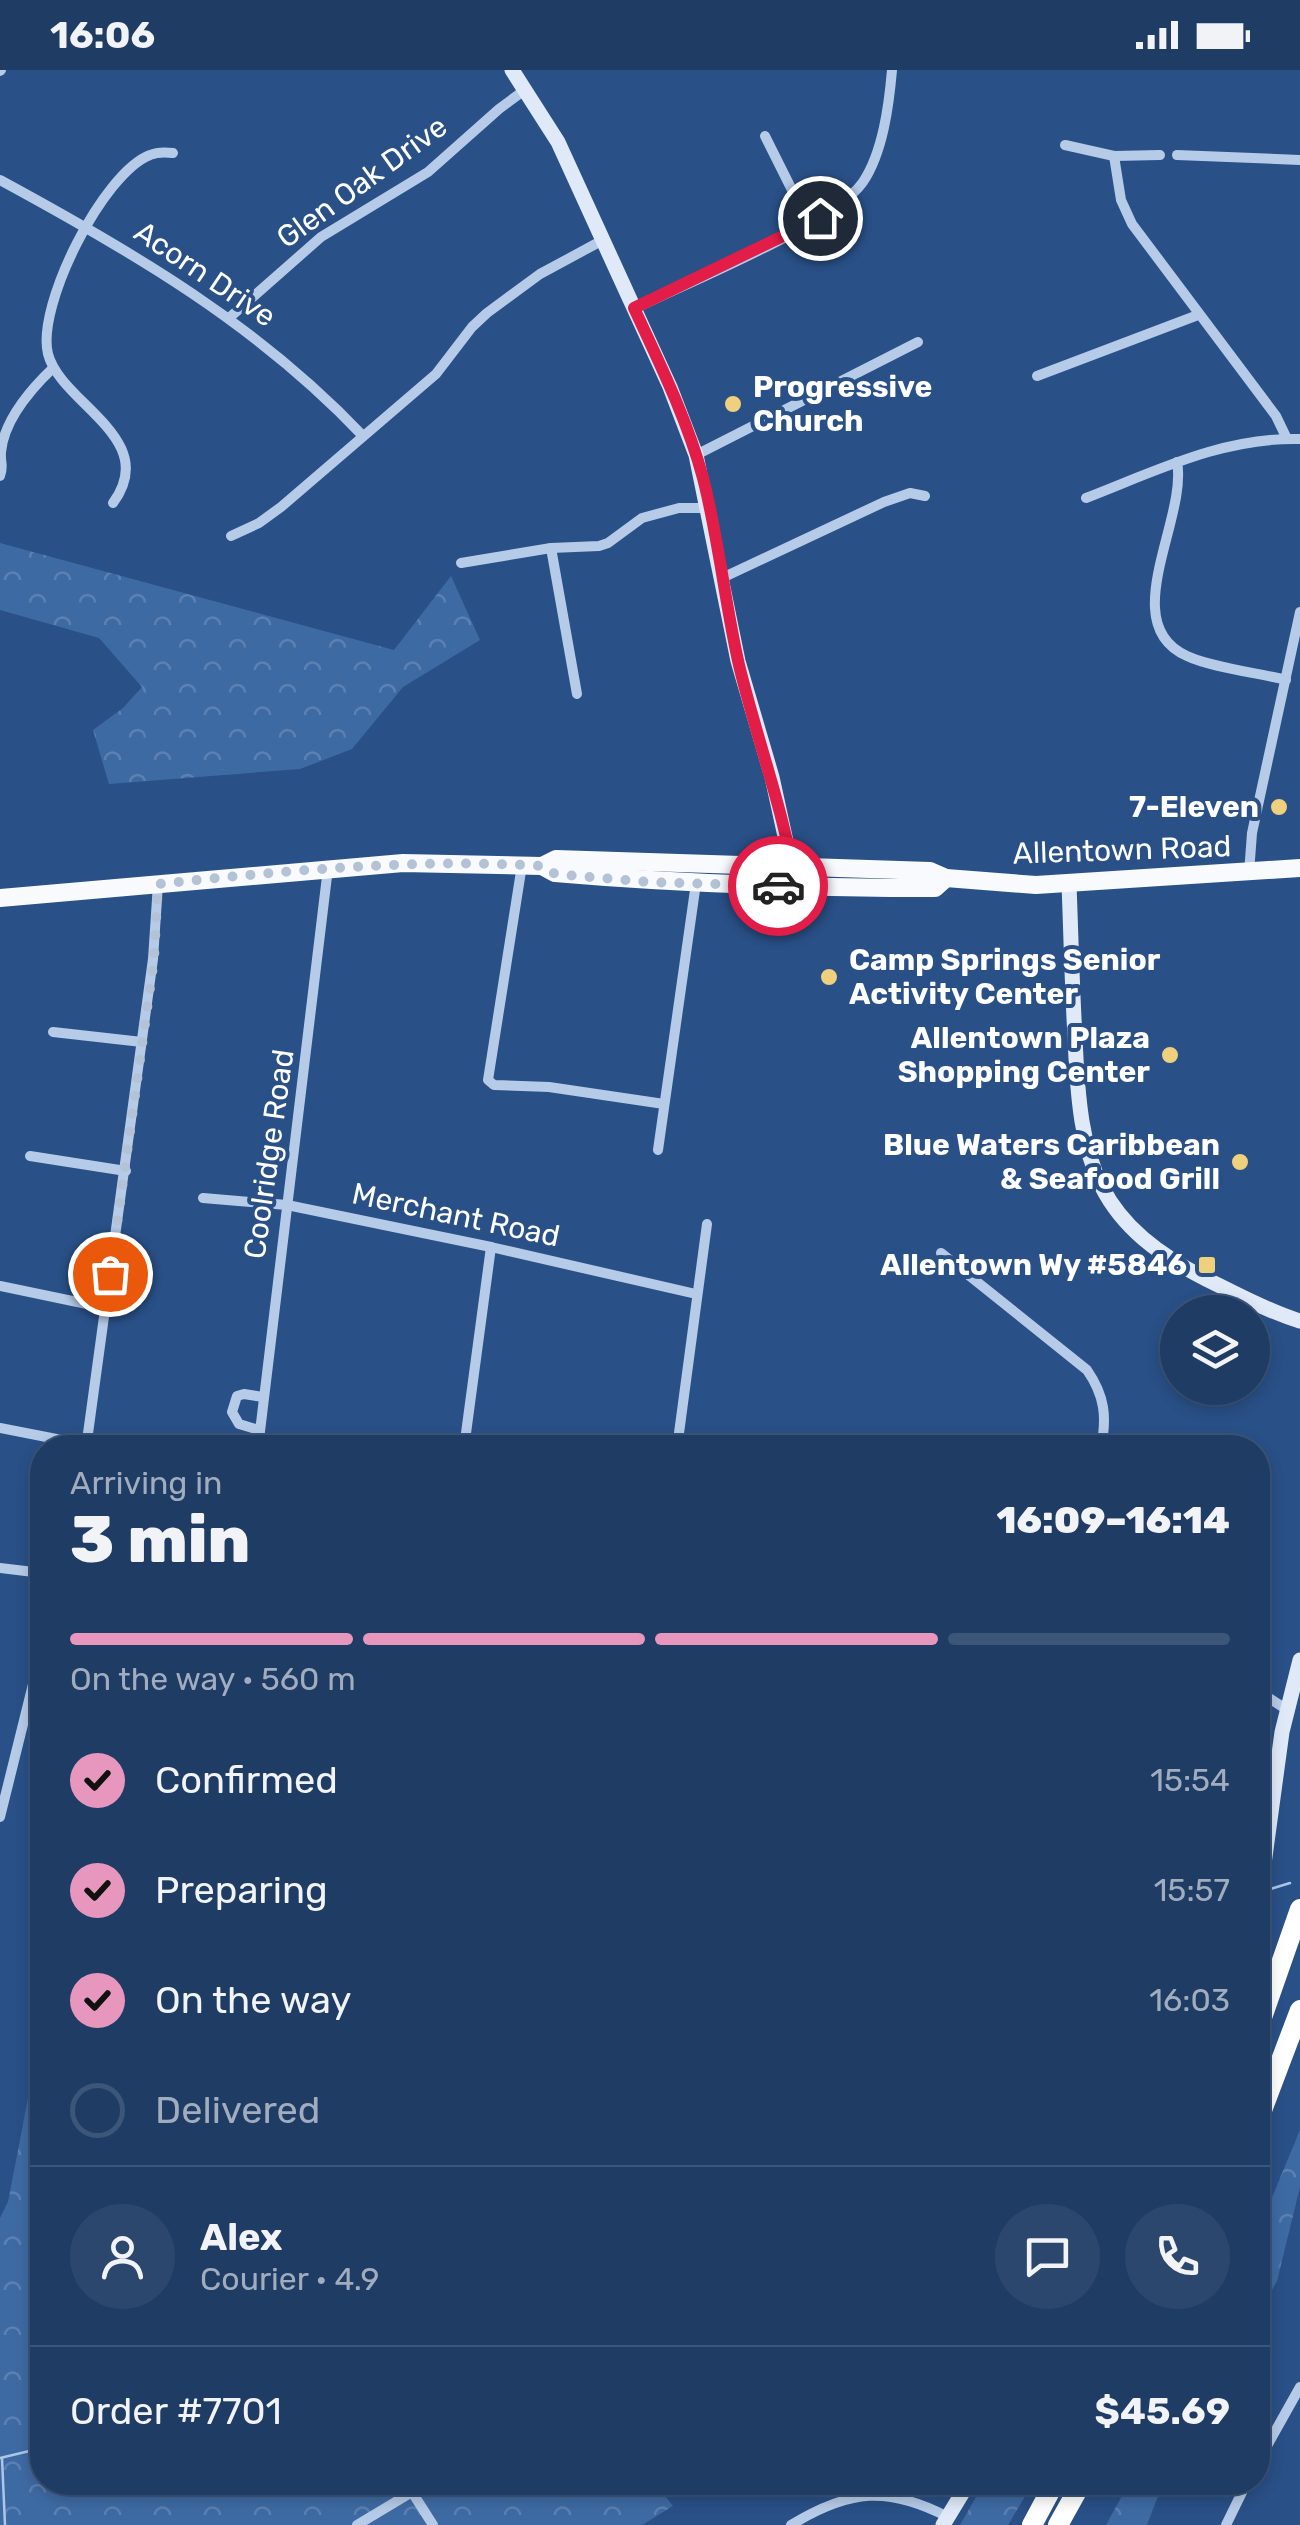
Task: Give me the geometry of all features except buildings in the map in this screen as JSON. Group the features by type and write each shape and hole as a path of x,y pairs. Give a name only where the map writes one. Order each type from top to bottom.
{"highway":[{"path":"1270,1995 1300,1910"},
{"path":"1270,2089 1300,2010"},
{"path":"1032,2525 1048,2495"},
{"path":"1058,2525 1075,2495"}],"main road":[{"path":"512,70 558,142 674,397 696,455 744,686 772,778 796,887"},
{"name":"Allentown Road","path":"542,866 556,858 930,871 946,878 1069,884 1300,868"},
{"name":"Allentown Road","path":"0,898 328,867 432,862 522,864 542,866 555,874 796,887 934,888 946,878"},
{"path":"1069,884 1077,1100 1087,1153 1100,1186 1133,1230 1163,1257 1271,1311 1300,1321"},
{"path":"1270,1821 1286,1709 1300,1660"},
{"path":"946,2521 961,2495"}],"street":[{"path":"634,308 809,224 842,203 866,175 883,126 892,70"},
{"name":"Glen Oak Drive","path":"230,318 321,236 428,172 499,108 526,90"},
{"path":"765,136 809,224"},
{"path":"1064,145 1114,156 1160,155"},
{"path":"114,503 122,490 124,459 116,440 53,368 46,344 52,304 66,268 103,199 148,156 173,153"},
{"path":"1177,155 1300,160"},
{"path":"1114,156 1125,212 1141,239 1276,416 1287,438"},
{"name":"Acorn Drive","path":"0,180 87,226 230,318 314,384 364,436"},
{"path":"231,536 269,516 436,374 472,328 506,297 603,240"},
{"path":"1037,376 1198,315"},
{"path":"696,455 918,342"},
{"path":"0,476 0,454 7,432 24,400 53,368"},
{"path":"1086,498 1231,445 1300,439"},
{"path":"1177,462 1180,484 1154,602 1155,625 1172,647 1188,657 1286,680"},
{"path":"722,578 884,502 910,494 924,496"},
{"path":"461,563 551,548 599,546 642,518 679,508 709,508"},
{"path":"551,548 577,694"},
{"path":"1249,873 1252,834 1300,612"},
{"path":"522,864 488,1080 494,1085 560,1088 664,1104"},
{"name":"Coolridge Road","path":"259,1435 328,867"},
{"path":"658,1150 696,883"},
{"path":"88,1435 156,942 158,884"},
{"path":"53,1032 142,1042"},
{"path":"30,1156 126,1172"},
{"name":"Merchant Road","path":"203,1198 287,1205 491,1246 696,1294"},
{"path":"678,1435 708,1224"},
{"path":"466,1435 491,1246"},
{"path":"942,1253 1086,1370 1102,1395 1103,1435"},
{"path":"0,1286 106,1308"},
{"path":"259,1430 239,1424 232,1412 238,1396 263,1397"},
{"path":"0,1428 33,1435"},
{"path":"0,1568 30,1572"},
{"path":"0,1816 30,1696"},
{"path":"1270,1699 1286,1709"},
{"path":"1270,2440 1300,2386"},
{"path":"357,2525 407,2495"},
{"path":"414,2495 433,2525"},
{"path":"791,2525 837,2503 880,2495 911,2499 946,2521"},
{"path":"1226,2525 1241,2495"}],"green space":[{"path":"0,543 394,650 451,576 480,640 403,687 352,749 300,769 109,784 93,730 123,708 142,687 99,638 0,610"},
{"path":"30,2087 30,2495 664,2495 673,2506 642,2525 0,2525 0,2218 8,2202"},
{"path":"1300,2130 1300,2187 1277,2281 1270,2294 1270,2202"},
{"path":"977,2495 1026,2495 1008,2525 960,2525"},
{"path":"1122,2495 1158,2495 1147,2525 1106,2525"}],"waterway":[{"path":"1270,1889 1290,1883"},
{"path":"0,2458 30,2451"},
{"path":"2,2458 5,2525"}],"way so far":[{"path":"110,1274 154,959 158,884 328,867 432,862 542,866 555,874 648,882 778,886"}],"place":[{"name":"Progressive Church","path":"733,404"},
{"name":"7-Eleven","path":"1279,807"},
{"name":"Camp Springs Senior Activity Center","path":"829,977"},
{"name":"Allentown Plaza Shopping Center","path":"1170,1055"},
{"name":"Blue Waters Caribbean & Seafood Grill","path":"1240,1162"},
{"name":"Allentown Wy #5846","path":"1207,1265"}],"route":[{"path":"778,886 796,887 772,778 738,661 702,477 686,426 634,308 820,218"}]}
